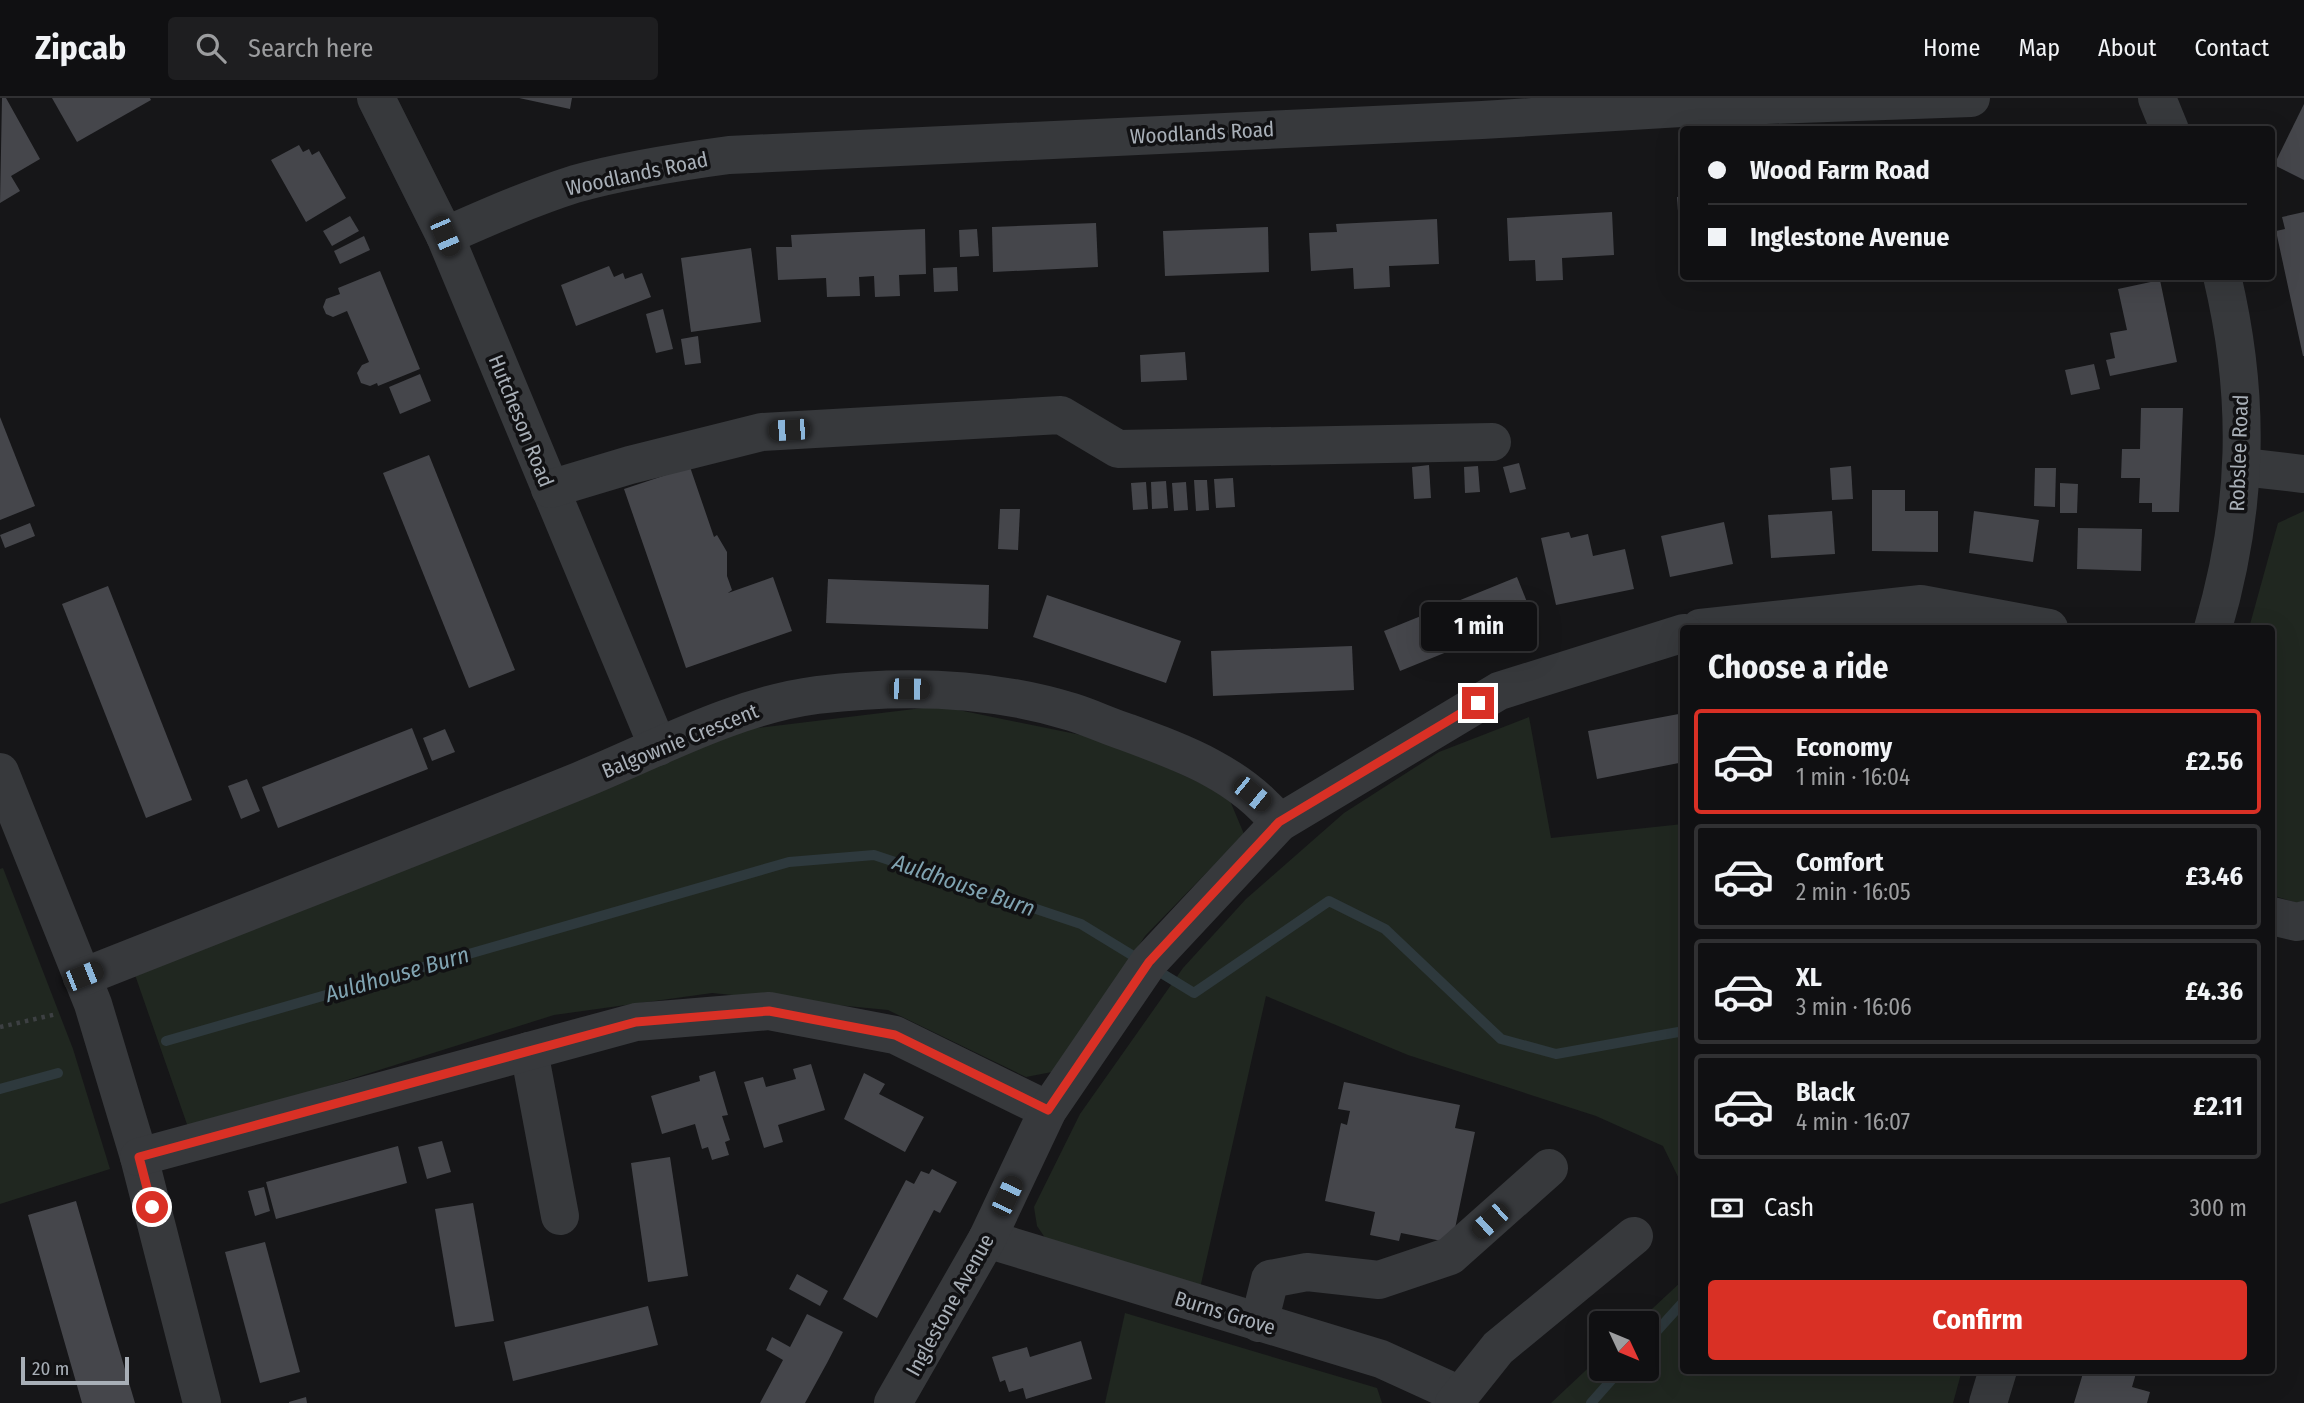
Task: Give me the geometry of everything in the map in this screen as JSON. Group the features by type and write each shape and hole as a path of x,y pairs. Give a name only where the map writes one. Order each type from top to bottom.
{"street":[{"name":"Hutcheson Road","path":"376,98 445,236 657,747"},
{"name":"Woodlands Road","path":"445,236 511,207 576,184 656,165 729,155 1468,121 1681,108 1971,98"},
{"path":"2157,98 2168,126"},
{"name":"Robslee Road","path":"2214,625 2234,546 2243,467 2242,388 2235,331 2223,280"},
{"path":"550,489 630,465 762,432 1061,415 1118,449 1492,442"},
{"path":"2243,467 2304,474"},
{"path":"1728,625 1921,604 2033,625"},
{"name":"Inglestone Avenue","path":"892,1403 987,1239 1048,1110 1149,962 1279,822 1499,691 1680,635"},
{"name":"Balgownie Crescent","path":"88,990 657,747 780,702 882,689 937,690 1071,712 1187,754 1240,785 1265,804 1279,822"},
{"path":"0,772 88,990 139,1157 202,1403"},
{"path":"2275,917 2297,922 2304,920"},
{"path":"139,1157 636,1022 769,1011 895,1035 1048,1110"},
{"path":"528,1051 560,1216"},
{"path":"1259,1323 1270,1279 1307,1272 1379,1280 1450,1256 1549,1168"},
{"path":"1457,1399 1498,1348 1634,1236"},
{"name":"Burns Grove","path":"987,1239 1381,1359 1457,1399"},
{"path":"1988,1403 1997,1374"}],"path":[{"path":"0,1027 88,990"}],"shaded area":[{"path":"2304,511 2304,905 2275,896 2275,625 2250,625 2278,523"},
{"path":"939,706 1110,741 1228,796 1244,834 1145,936 1057,1071 1026,1077 888,1010 712,993 554,1015 189,1130 134,972 749,729"},
{"path":"1529,717 1551,838 1680,824 1680,1181 1663,1146 1596,1116 1408,1055 1266,996 1198,1297 1050,1245 1037,1226 1034,1207 1080,1114 1183,968 1246,899 1344,813 1439,752"},
{"path":"3,868 73,1049 110,1169 0,1204 0,869"},
{"path":"1680,1283 1680,1374 1961,1374 1953,1403 1551,1403 1589,1367 1589,1381 1659,1381 1659,1311 1650,1311"},
{"path":"1125,1313 1377,1388 1382,1403 1105,1403"}],"building":[{"path":"2,98 6,98 40,159 11,176 20,191 0,203"},
{"path":"52,98 150,98 151,100 77,142"},
{"path":"519,98 572,98 570,109"},
{"path":"2304,104 2304,180 2275,166"},
{"path":"299,145 303,152 309,149 312,155 319,151 346,198 306,222 271,160"},
{"path":"1677,197 1680,197 1680,240"},
{"path":"1612,212 1614,255 1562,258 1563,280 1536,281 1535,260 1509,261 1507,218"},
{"path":"2304,212 2303,356 2276,231 2285,229 2282,217"},
{"path":"350,216 359,231 332,246 323,231"},
{"path":"1437,219 1439,264 1389,266 1390,287 1354,289 1353,268 1311,271 1309,233 1337,232 1336,224"},
{"path":"1096,223 1098,267 993,272 992,227"},
{"path":"1268,227 1269,272 1165,276 1163,231"},
{"path":"925,229 926,274 899,275 900,296 875,297 874,276 859,277 860,296 827,297 826,278 778,280 776,247 792,247 791,235"},
{"path":"977,229 979,256 960,257 959,230"},
{"path":"364,236 370,250 340,264 334,251"},
{"path":"751,248 761,322 691,332 681,258"},
{"path":"609,266 614,277 623,273 625,279 642,273 651,297 576,326 561,285"},
{"path":"957,267 958,291 934,292 933,268"},
{"path":"380,271 420,369 378,386 377,383 370,386 361,383 357,373 362,365 369,362 347,311 333,317 326,314 323,307 326,299 340,294 338,288"},
{"path":"2160,280 2177,362 2110,376 2106,360 2115,358 2110,333 2127,330 2118,289"},
{"path":"663,309 673,349 656,353 646,314"},
{"path":"698,336 701,363 685,365 681,339"},
{"path":"1185,352 1187,380 1141,382 1140,355"},
{"path":"2094,364 2100,389 2071,395 2065,370"},
{"path":"420,374 431,401 400,414 389,387"},
{"path":"2141,408 2183,408 2179,512 2152,512 2152,503 2139,503 2140,478 2121,478 2122,449 2140,449"},
{"path":"0,417 35,506 0,520"},
{"path":"429,455 515,670 469,688 383,473"},
{"path":"1519,463 1526,489 1510,493 1503,467"},
{"path":"1429,465 1431,498 1414,499 1412,467"},
{"path":"1478,466 1480,492 1465,493 1464,467"},
{"path":"1851,466 1853,499 1832,500 1830,468"},
{"path":"690,467 714,537 717,535 727,552 727,576 732,590 728,593 773,577 792,631 686,668 624,489"},
{"path":"2035,468 2056,468 2055,507 2034,506"},
{"path":"1233,478 1235,507 1216,508 1214,479"},
{"path":"1194,480 1207,480 1209,510 1196,511"},
{"path":"1166,481 1168,508 1152,509 1151,482"},
{"path":"1146,482 1148,509 1133,510 1131,483"},
{"path":"1186,482 1188,510 1174,511 1172,483"},
{"path":"2060,483 2078,484 2077,513 2060,513"},
{"path":"1872,490 1905,490 1905,511 1938,511 1938,552 1872,551"},
{"path":"1000,509 1020,509 1018,550 998,549"},
{"path":"1832,511 1835,554 1771,558 1768,515"},
{"path":"1974,511 2039,520 2033,562 1969,553"},
{"path":"1724,522 1733,564 1670,577 1661,536"},
{"path":"30,523 35,536 5,548 0,535"},
{"path":"2078,528 2142,529 2141,571 2077,569"},
{"path":"1569,532 1571,538 1588,534 1593,556 1625,549 1634,589 1556,605 1541,538"},
{"path":"1517,577 1533,617 1400,671 1384,631"},
{"path":"828,579 989,585 988,629 826,623"},
{"path":"108,586 192,800 146,818 62,604"},
{"path":"1047,595 1181,641 1166,683 1033,637"},
{"path":"1352,646 1354,690 1213,696 1211,651"},
{"path":"1680,714 1680,763 1597,779 1588,731"},
{"path":"412,728 428,769 278,828 262,787"},
{"path":"445,729 455,752 432,761 423,738"},
{"path":"247,779 260,811 241,819 228,786"},
{"path":"811,1064 825,1110 778,1125 783,1142 764,1148 744,1082 763,1077 766,1087 796,1079 793,1069"},
{"path":"715,1071 728,1115 722,1116 730,1140 725,1142 729,1155 712,1160 708,1147 702,1149 695,1124 662,1134 651,1096 700,1081 699,1076"},
{"path":"864,1073 885,1084 879,1094 924,1117 905,1152 844,1119"},
{"path":"1344,1082 1460,1105 1455,1128 1475,1132 1452,1243 1401,1233 1399,1241 1370,1235 1375,1212 1325,1201 1341,1123 1347,1125 1350,1111 1338,1109"},
{"path":"442,1141 451,1172 427,1179 418,1147"},
{"path":"398,1146 407,1183 276,1219 266,1182"},
{"path":"670,1157 688,1276 648,1282 631,1163"},
{"path":"932,1169 957,1182 940,1213 934,1210 877,1318 843,1299 906,1180 914,1184 921,1171 929,1174"},
{"path":"264,1187 270,1211 255,1216 248,1191"},
{"path":"76,1201 135,1403 82,1403 28,1215"},
{"path":"473,1203 494,1321 455,1327 435,1209"},
{"path":"265,1242 300,1372 260,1383 225,1252"},
{"path":"797,1274 828,1291 820,1306 789,1289"},
{"path":"648,1306 658,1345 513,1381 504,1342"},
{"path":"807,1314 843,1332 827,1363 805,1403 760,1403 783,1360 766,1350 772,1337 790,1347"},
{"path":"1081,1341 1092,1379 1026,1399 1023,1388 1009,1392 1005,1380 1000,1382 992,1357 1027,1347 1030,1357"},
{"path":"2083,1374 2136,1374 2132,1387 2150,1392 2147,1403 2074,1403"},
{"path":"306,1397 307,1403 289,1403 289,1402"}],"waterway":[{"name":"Auldhouse Burn","path":"166,1041 789,862 874,855 1081,924 1194,993 1329,901 1385,929 1501,1039 1556,1054 1680,1032"},
{"path":"0,1089 58,1073"},
{"name":"Auldhouse Burn","path":"1659,1329 1680,1305"},
{"name":"Auldhouse Burn","path":"1591,1403 1610,1381"}],"route":[{"path":"152,1207 139,1157 636,1022 769,1011 895,1035 1048,1110 1149,962 1279,822 1478,703"}]}
